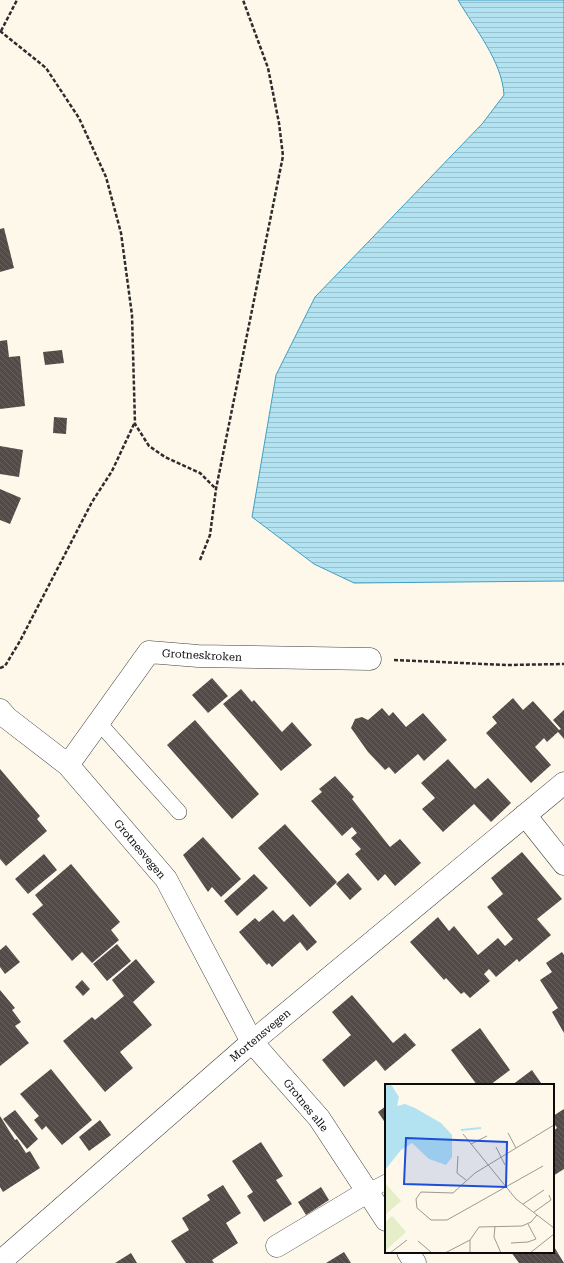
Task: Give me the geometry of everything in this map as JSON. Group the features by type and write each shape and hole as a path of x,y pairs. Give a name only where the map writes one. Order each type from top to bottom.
{"street":[{"name":"Grotneskroken","path":"68,765 149,652 198,656 370,659"},
{"name":"Grotnesvegen","path":"0,710 7,718 68,765 166,878 252,1042"},
{"name":"Mortensvegen","path":"0,1262 252,1042 564,783"},
{"path":"525,815 564,864"},
{"name":"Grotnes alle","path":"252,1042 319,1118 385,1219"},
{"path":"277,1246 367,1192"},
{"path":"409,1253 416,1263"}],"lane":[{"path":"99,723 179,812"},
{"path":"367,1192 385,1183"}],"path":[{"path":"0,668 5,666 20,641 92,502 112,471 135,424 132,315 121,233 106,177 79,118 46,68 0,31 17,0"},
{"path":"200,560 210,535 216,489 283,156 280,123 268,68 242,0"},
{"path":"135,424 149,446 165,457 200,473 216,489"},
{"path":"370,659 507,665 564,664"}],"water":[{"path":"458,0 564,0 564,581 354,583 314,564 252,517 276,375 315,297 482,124 504,95 502,82 493,58"}],"building":[{"path":"4,228 14,268 0,272 0,229"},
{"path":"7,340 9,357 20,356 25,406 0,409 0,341"},
{"path":"62,350 64,363 45,365 43,352"},
{"path":"54,417 67,418 66,434 53,433"},
{"path":"0,446 23,450 19,477 0,474"},
{"path":"0,489 21,498 10,524 0,520"},
{"path":"212,678 228,696 208,713 192,695"},
{"path":"241,689 252,702 254,700 282,732 292,722 312,745 281,771 223,704"},
{"path":"513,698 523,710 533,701 559,730 561,729 553,720 564,710 564,739 558,732 547,742 544,738 535,747 551,765 531,783 486,733 497,723 492,717"},
{"path":"382,708 389,716 393,712 406,727 423,713 447,740 424,761 418,754 395,774 389,767 385,770 368,752 351,728 355,719 362,717 368,720"},
{"path":"195,720 259,794 232,819 167,745"},
{"path":"448,759 475,789 488,778 511,803 491,822 474,804 443,832 422,809 435,798 421,783"},
{"path":"0,769 40,816 37,819 47,831 6,866 0,859"},
{"path":"335,776 354,797 352,799 390,847 400,839 421,863 395,886 385,874 378,881 355,854 361,849 351,838 357,833 352,827 342,836 311,801 322,792 319,789"},
{"path":"285,824 337,882 310,907 258,848"},
{"path":"203,837 241,879 221,897 212,887 208,892 183,855"},
{"path":"522,852 562,899 537,919 551,935 519,962 517,959 496,977 489,969 484,974 490,981 470,998 464,992 461,994 446,978 444,980 410,942 438,917 449,931 454,926 478,955 498,938 505,946 513,939 487,907 503,894 491,878"},
{"path":"44,854 57,870 28,894 15,879"},
{"path":"71,864 120,922 111,930 119,940 92,963 82,952 72,961 32,914 43,905 35,895"},
{"path":"348,873 362,889 350,900 336,884"},
{"path":"254,874 268,888 237,916 224,901"},
{"path":"273,910 284,922 293,914 317,942 307,951 300,942 272,967 269,963 267,965 239,932 255,918 259,922"},
{"path":"117,944 131,961 107,981 93,964"},
{"path":"6,945 20,962 5,974 0,967 0,950"},
{"path":"562,952 564,955 564,1033 552,1012 558,1008 540,980 552,972 546,963"},
{"path":"136,959 155,982 133,1002 152,1025 120,1052 133,1068 105,1092 63,1041 92,1017 95,1020 124,996 112,980"},
{"path":"82,980 90,989 83,996 75,987"},
{"path":"0,990 15,1008 12,1010 21,1022 15,1026 29,1043 0,1066"},
{"path":"352,995 393,1043 405,1033 416,1045 385,1071 376,1060 344,1087 322,1060 351,1035 332,1012"},
{"path":"480,1028 510,1070 491,1084 476,1084 451,1050"},
{"path":"51,1069 92,1120 62,1145 46,1126 42,1130 34,1120 39,1116 20,1094"},
{"path":"532,1070 541,1083 540,1084 513,1084"},
{"path":"385,1107 385,1122 378,1112"},
{"path":"564,1109 564,1169 554,1175 554,1130 557,1128 554,1124 554,1115"},
{"path":"15,1110 38,1139 27,1149 3,1119"},
{"path":"0,1116 15,1140 17,1139 26,1153 30,1151 40,1168 3,1192 0,1187"},
{"path":"100,1120 111,1135 89,1151 79,1137"},
{"path":"261,1142 283,1176 276,1180 292,1204 264,1222 247,1196 253,1192 232,1161"},
{"path":"223,1185 241,1213 226,1223 238,1243 212,1260 214,1263 186,1263 171,1241 189,1230 182,1218 210,1200 207,1195"},
{"path":"321,1187 329,1200 306,1215 298,1202"},
{"path":"554,1247 564,1263 519,1263 512,1253 554,1253"},
{"path":"344,1252 351,1263 326,1263"},
{"path":"131,1253 137,1263 115,1263"}]}
